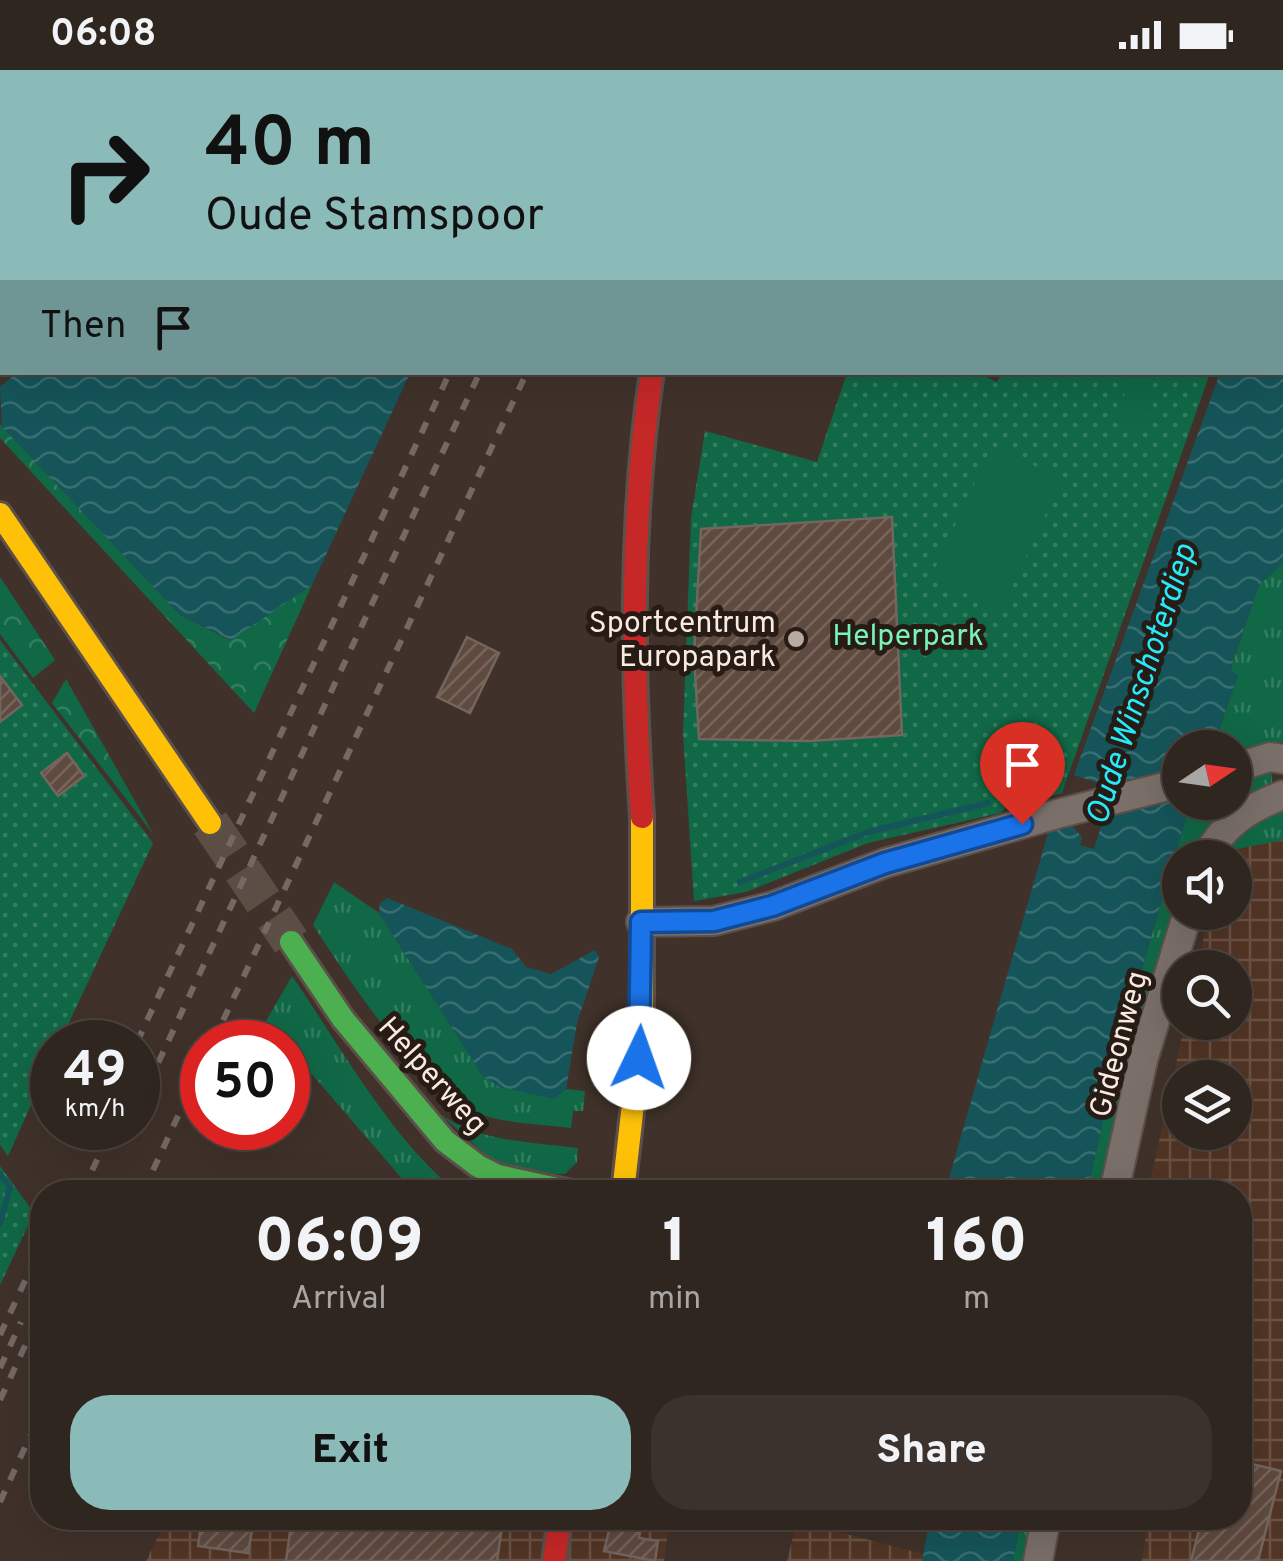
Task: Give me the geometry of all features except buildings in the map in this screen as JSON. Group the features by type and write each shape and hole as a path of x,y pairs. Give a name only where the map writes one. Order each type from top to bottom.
{"street":[{"path":"624,1180 642,1025 644,851 636,732 634,604 641,446 652,375"},
{"path":"0,514 207,830 0,532"},
{"path":"1252,763 1270,757 1283,759"},
{"path":"641,922 714,921 772,906 885,863 1162,788"},
{"path":"1220,840 1233,822 1260,804 1283,795"},
{"path":"612,1084 624,996 641,922"},
{"name":"Gideonweg","path":"1117,1180 1144,1060 1183,930"},
{"name":"Helperweg","path":"461,1180 427,1150 400,1117 287,948 444,1141 478,1166 516,1180"},
{"path":"554,1561 558,1530"},
{"path":"1038,1561 1044,1530"}],"shaded area":[{"path":"1283,839 1283,1561 1142,1561 1146,1533 1135,1530 1252,1530 1252,1180 1151,1180 1162,1128 1162,1150 1252,1150 1252,1060 1177,1060 1181,1040 1252,1040 1252,950 1201,950 1205,930 1252,930 1252,846"},
{"path":"161,1530 668,1530 664,1561 146,1561"},
{"path":"795,1530 831,1530 931,1557 930,1561 787,1561"}],"green space":[{"name":"Helperpark","path":"846,375 981,375 997,382 1000,375 1209,375 1062,793 1007,807 1000,813 868,843 746,892 694,901 683,734 691,518 705,431 817,462"},
{"path":"1128,375 1155,377 1144,430 1119,424"},
{"path":"0,424 180,615 230,640 312,585 254,713 0,438"},
{"path":"992,446 1062,479 1001,610 931,577"},
{"path":"1283,563 1283,742 1252,747 1252,730 1219,730 1238,675 1230,671 1259,585"},
{"path":"0,577 55,660 33,678 0,634"},
{"path":"0,640 153,843 70,1020 30,1020 30,1108 8,1156 0,1145"},
{"path":"66,679 154,835 52,703"},
{"path":"1272,771 1272,783 1252,794 1252,774"},
{"path":"1283,809 1283,840 1252,846 1252,840 1231,840 1242,828"},
{"path":"1185,820 1227,820 1209,840 1179,840"},
{"path":"334,882 379,913 482,1075 554,1099 566,1089 585,1091 583,1111 573,1111 571,1128 479,1114 434,1083 387,1031 313,925"},
{"path":"1162,900 1162,930 1171,930 1165,950 1162,950 1137,1048 1121,1042"},
{"path":"292,976 390,1120 444,1180 403,1180 310,1072 310,1020 267,1020"},
{"path":"1110,1090 1125,1097 1107,1180 1090,1180"},
{"path":"440,1114 489,1135 578,1148 577,1162 565,1174 507,1174"},
{"path":"0,1166 30,1207 30,1221 0,1285"},
{"path":"1019,1530 1031,1530 1025,1561 1013,1561"}],"water":[{"path":"14,375 409,375 312,585 231,640 180,615 2,427 0,387"},
{"name":"Oude Winschoterdiep","path":"1219,375 1283,375 1283,563 1259,585 1230,670 1238,675 1219,730 1162,730 1162,820 1185,820 1179,840 1162,840 1162,900 1121,1042 1111,1040 1101,1087 1110,1090 1090,1180 948,1180 1050,826 1069,823 1082,837 1080,845 1094,849 1113,788 1074,775"},
{"path":"387,898 512,949 526,967 551,974 595,950 599,957 577,1023 566,1089 554,1099 499,1087 482,1075 379,913 380,903"},
{"path":"928,1530 1019,1530 1013,1561 922,1561"}],"waterway":[{"path":"740,882 868,832 988,803"},
{"path":"0,1174 10,1187 0,1224"}],"tunnel":[{"path":"210,823 291,942"}],"railway":[{"path":"147,1020 449,375"},
{"path":"160,1059 479,375"},
{"path":"223,1020 526,375"},
{"path":"149,1180 180,1112"},
{"path":"88,1180 102,1150"},
{"path":"0,1335 30,1270"},
{"path":"0,1368 21,1322"},
{"path":"0,1400 30,1335"},
{"path":"0,1502 30,1436"}],"traffic: fast":[{"path":"291,942 343,1019 445,1141 478,1166 516,1180"}],"traffic: slow":[{"path":"0,514 210,823"},
{"path":"624,1180 642,1025 642,817"}],"traffic: jam":[{"path":"642,817 635,594 640,483 652,375"},
{"path":"554,1561 558,1530"}],"place":[{"name":"Sportcentrum Europapark","path":"796,639"}],"route":[{"path":"639,1058 641,922 714,921 772,906 885,863 1022,824"}]}
